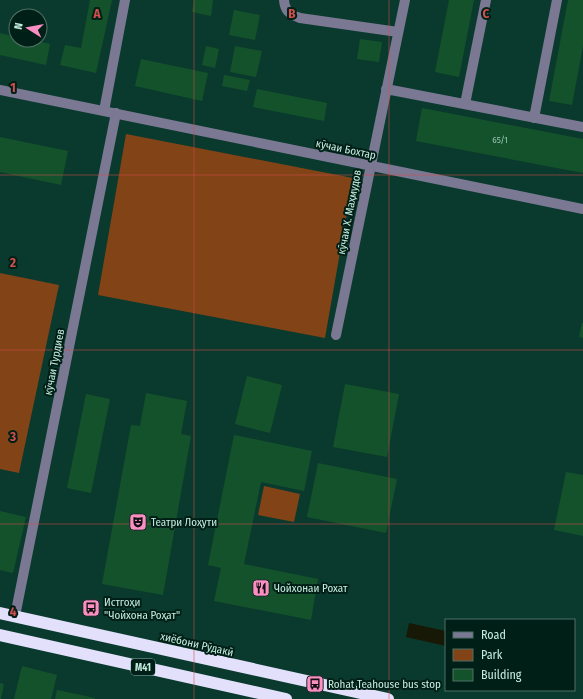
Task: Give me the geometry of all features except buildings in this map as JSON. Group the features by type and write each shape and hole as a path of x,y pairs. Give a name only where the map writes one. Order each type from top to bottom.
{"highway":[{"name":"хиёбони Рӯдакӣ","path":"0,613 388,699"},
{"name":"M41","path":"0,635 286,699"}],"street":[{"path":"104,111 125,0"},
{"path":"284,0 285,9 288,13 300,18 398,32"},
{"name":"кӯчаи Х. Маҳмудов","path":"336,335 405,0"},
{"path":"465,104 486,0"},
{"path":"534,118 557,0"},
{"path":"386,89 583,127"},
{"name":"кӯчаи Бохтар","path":"0,90 583,209"},
{"name":"кӯчаи Турдиев","path":"15,616 116,113"}],"green space":[{"path":"126,134 353,178 325,338 98,295"},
{"path":"0,273 59,285 19,473 0,469"},
{"path":"264,486 300,494 294,522 258,515"}],"shaded area":[{"path":"409,623 445,631 445,646 406,637"}],"place":[{"name":"Театри Лоҳути","path":"138,522"},
{"name":"Чойхонаи Рохат","path":"261,588"},
{"name":"Истгоҳи \"Чойхона Роҳат\"","path":"91,608"},
{"name":"Rohat Teahouse bus stop","path":"315,684"}]}
